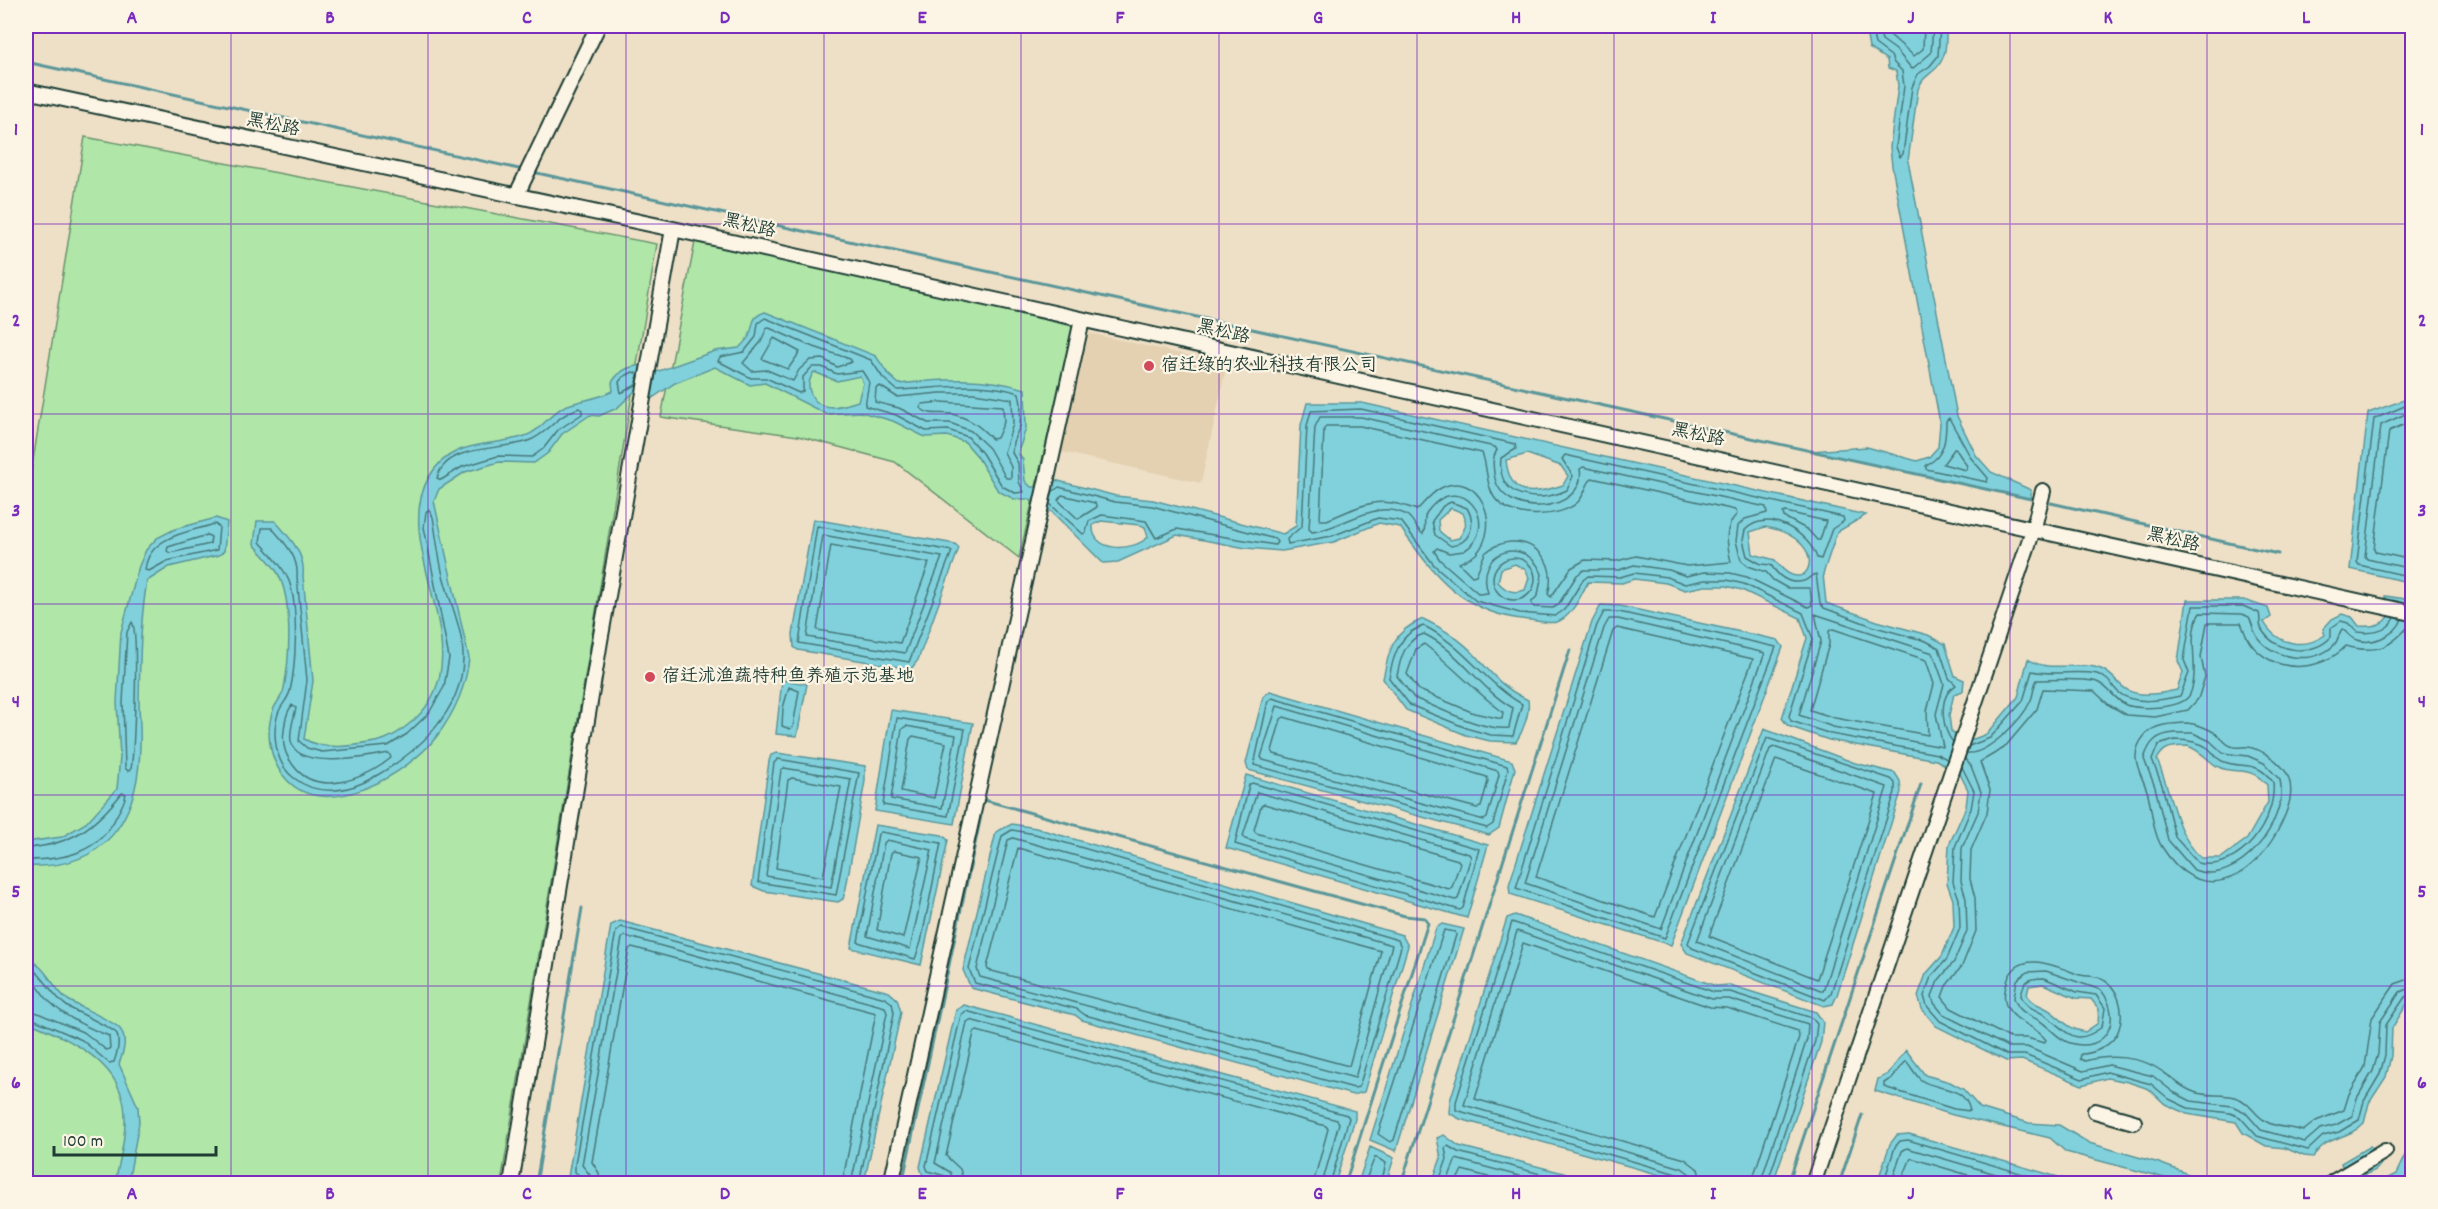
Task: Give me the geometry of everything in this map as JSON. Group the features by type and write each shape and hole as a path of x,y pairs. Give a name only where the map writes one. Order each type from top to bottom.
{"street":[{"path":"516,196 598,26"},
{"name":"黑松路","path":"26,91 673,229 1082,320 2036,521 2412,613"},
{"path":"511,1184 600,641 673,229"},
{"path":"891,1184 1082,320"},
{"path":"1813,1184 1970,721 2036,521 2043,490"},
{"path":"2095,1111 2134,1122"},
{"path":"2333,1182 2385,1151"}],"shaded area":[{"path":"1089,333 1227,364 1201,483 1061,452"}],"green space":[{"path":"85,137 657,244 501,1183 26,1184 26,504"},
{"path":"695,242 1070,323 1073,331 1019,558 895,462 798,436 661,417"}],"water":[{"path":"1865,26 1946,26 1944,56 1918,89 1908,161 1957,416 1976,455 1991,472 2031,490 2031,499 1811,451 1867,447 1917,461 1929,457 1938,447 1940,423 1892,166 1890,147 1898,86 1896,71 1888,68 1887,60 1869,48"},
{"path":"765,312 876,356 888,374 899,384 978,380 1025,389 1026,428 1018,453 1023,460 1025,481 1031,487 1049,487 1055,480 1116,496 1153,500 1283,534 1296,526 1301,425 1307,403 1362,403 1866,515 1837,532 1823,574 1826,603 1877,621 1928,635 1945,644 1955,676 1964,680 1963,691 1954,694 1949,715 1951,731 1958,738 1971,740 1987,734 2018,697 2028,659 2045,666 2083,666 2101,669 2125,689 2135,693 2151,694 2177,690 2183,672 2178,661 2187,600 2244,600 2268,608 2271,617 2264,622 2269,630 2283,640 2300,644 2317,640 2325,635 2323,629 2332,619 2342,614 2352,617 2359,626 2379,624 2389,617 2385,596 2412,600 2412,996 2392,1028 2391,1056 2386,1077 2369,1103 2364,1123 2350,1133 2325,1144 2313,1157 2304,1156 2285,1148 2266,1146 2243,1133 2236,1122 2187,1114 2165,1104 2149,1089 2107,1078 2082,1085 2022,1060 2006,1061 1936,1026 1922,1009 1918,996 1926,974 1942,956 1954,927 1953,900 1947,883 1949,845 1966,807 1968,790 1959,772 1936,760 1829,740 1788,726 1782,718 1807,638 1800,618 1742,590 1726,586 1705,586 1685,590 1666,583 1634,579 1622,583 1588,582 1572,611 1557,622 1507,617 1470,602 1439,577 1400,527 1379,523 1334,542 1282,551 1246,548 1177,535 1118,562 1103,563 1052,512 1028,499 1014,499 998,491 977,456 965,442 947,436 925,437 893,421 861,412 826,414 765,383 750,385 715,367 675,383 651,399 656,372 715,351 739,348 748,338 754,319","holes":["814,372 837,381 860,376 863,383 858,401 832,407 820,404 810,391 811,377","1527,454 1561,466 1568,476 1563,485 1533,492 1518,487 1508,472 1506,460","1451,508 1463,513 1465,526 1459,538 1450,540 1439,531 1438,520","1101,521 1140,525 1145,527 1148,537 1133,545 1114,547 1099,541 1094,534 1093,525","1765,527 1787,534 1801,544 1808,555 1809,565 1805,573 1797,576 1787,572 1775,560 1753,554 1750,532","1515,564 1526,570 1529,578 1525,590 1517,592 1507,590 1498,582 1501,569","2188,746 2222,768 2253,774 2267,785 2268,802 2247,839 2221,858 2201,858 2191,847 2179,824 2157,760 2166,749","2043,984 2076,998 2091,999 2099,1009 2098,1023 2085,1032 2079,1031 2064,1023 2027,995 2029,986"]},
{"path":"645,365 641,391 634,392 617,408 599,416 590,415 562,434 548,453 534,463 499,462 465,472 439,489 434,501 469,658 459,699 437,736 408,764 367,788 345,794 324,796 304,792 287,780 276,765 270,746 269,727 274,708 283,691 286,676 289,645 288,613 286,597 277,572 254,544 257,521 275,521 295,546 302,560 313,681 304,739 321,745 348,746 386,739 401,731 414,720 434,693 441,664 440,633 420,535 420,505 429,477 448,456 472,446 511,440 531,434 565,406 613,391 612,382 622,371 630,367"},
{"path":"2412,397 2412,583 2350,569 2368,413"},
{"path":"216,518 227,522 224,551 219,555 169,567 147,581 141,640 138,772 133,796 124,817 112,835 97,849 77,859 54,865 26,866 26,842 62,837 86,823 117,789 120,757 117,702 121,632 139,566 146,550 157,538 175,529"},
{"path":"813,519 955,544 959,548 918,660 911,669 798,650 794,647 793,634"},
{"path":"1601,605 1620,606 1778,640 1783,647 1671,945 1510,894 1509,885 1592,622"},
{"path":"1423,619 1457,639 1504,685 1528,700 1525,722 1516,742 1490,741 1466,735 1406,710 1383,679 1394,642 1405,629"},
{"path":"782,680 807,684 797,736 776,734"},
{"path":"1270,691 1512,761 1515,769 1499,828 1489,835 1248,770 1246,763 1263,697"},
{"path":"891,710 973,723 954,824 875,811"},
{"path":"1764,729 1855,763 1895,773 1900,781 1901,792 1833,1004 1824,1006 1687,953 1681,944"},
{"path":"777,753 865,766 865,781 846,888 843,899 838,902 764,891 752,886 769,761 771,755"},
{"path":"1246,775 1488,845 1467,918 1226,848"},
{"path":"1012,824 1036,828 1402,935 1408,946 1364,1092 1353,1095 1082,1020 1075,1015 971,988 963,970 996,832"},
{"path":"875,825 942,835 948,840 921,965 851,948"},
{"path":"1515,915 1716,986 1730,985 1816,1012 1823,1022 1821,1042 1773,1183 1689,1183 1460,1119 1449,1113 1450,1101 1507,918"},
{"path":"620,921 889,992 897,999 901,1012 864,1183 586,1184 568,1177 611,925"},
{"path":"1442,924 1464,929 1396,1151 1370,1140 1436,928"},
{"path":"26,959 39,966 68,1000 117,1026 122,1033 124,1046 119,1064 138,1107 139,1123 128,1183 115,1183 125,1124 124,1105 119,1089 111,1074 86,1051 26,1021"},
{"path":"964,1005 1355,1111 1355,1119 1335,1183 952,1184 923,1176 920,1167 956,1010"},
{"path":"1906,1050 1925,1075 1950,1082 1963,1089 1980,1108 2029,1123 2059,1125 2089,1143 2159,1163 2212,1183 2184,1183 2066,1152 2050,1138 1953,1115 1875,1091 1878,1079 1888,1074"},
{"path":"1909,1134 2079,1183 1877,1183 1890,1144 1897,1135"},
{"path":"1444,1135 1459,1146 1602,1183 1432,1183 1441,1158 1437,1138"},
{"path":"2370,1146 2381,1164 2376,1170 2348,1182 2341,1163"},
{"path":"1370,1147 1394,1158 1386,1183 1358,1183"},
{"path":"2406,1153 2412,1155 2412,1183 2379,1183 2396,1174"}],"waterway":[{"path":"26,62 519,169"},
{"path":"537,173 2031,499"},
{"path":"2051,503 2278,554"},
{"path":"1401,1184 1570,650"},
{"path":"1788,1184 1921,784"},
{"path":"984,800 1405,916 1425,918 1428,923 1345,1184"},
{"path":"902,1184 981,816"},
{"path":"536,1184 582,908"},
{"path":"1839,1184 1862,1115"}],"place":[{"name":"宿迁绿的农业科技有限公司","path":"1149,366"},
{"name":"宿迁沭渔蔬特种鱼养殖示范基地","path":"650,677"}]}
